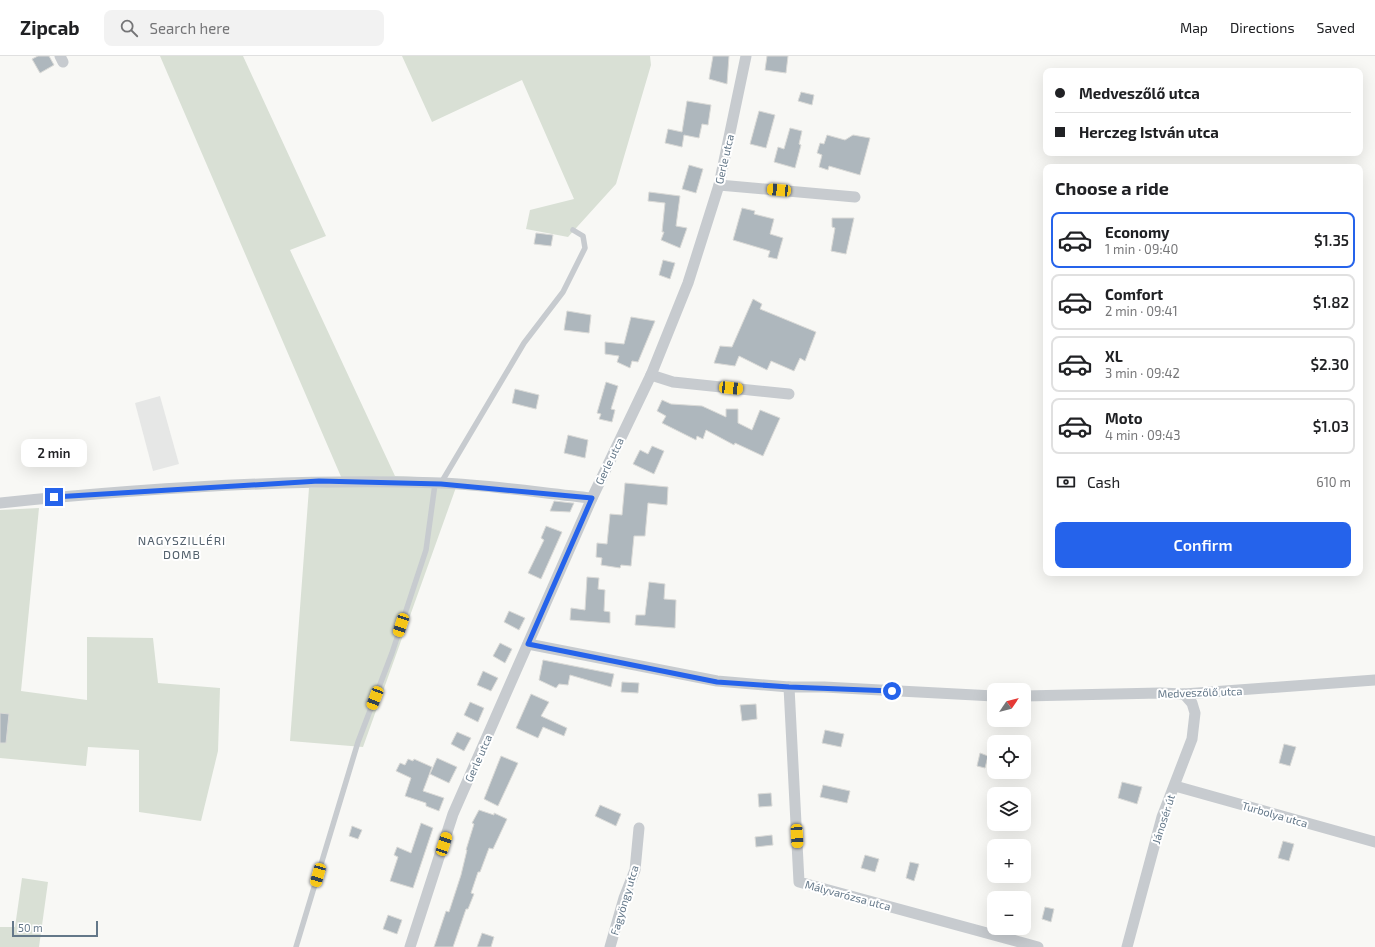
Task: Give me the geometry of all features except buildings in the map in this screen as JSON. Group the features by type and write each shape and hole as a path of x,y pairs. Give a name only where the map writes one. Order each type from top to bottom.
{"street":[{"name":"Gerle utca","path":"410,947 453,814 592,498 651,374 688,283 719,185 746,56"},
{"path":"719,185 855,197"},
{"path":"651,374 673,382 789,394"},
{"path":"0,503 80,494 319,481 438,484 592,498"},
{"path":"528,644 717,682 789,687 824,687 987,696"},
{"name":"Medveszőlő utca","path":"1031,696 1160,693 1184,694 1375,680"},
{"name":"Mályvarózsa utca","path":"789,687 799,882 1038,947"},
{"name":"Jánosér út","path":"1127,947 1162,817 1192,739 1195,714 1192,703 1184,694"},
{"name":"Turbolya utca","path":"1175,786 1375,842"},
{"name":"Fagyöngy utca","path":"610,947 624,898 635,870 639,828"}],"lane":[{"path":"296,947 358,742 392,653 426,550 438,484 524,343 548,314 566,286 585,248 583,236 574,230"}],"shaded area":[{"path":"160,56 243,56 326,236 290,250 395,476 459,479 363,747 290,741 309,488 345,486"},
{"path":"402,56 650,56 651,65 616,184 568,237 526,229 530,210 574,199 522,80 432,122"},
{"path":"160,396 179,464 153,471 135,403"},
{"path":"39,508 21,691 87,700 87,637 153,638 158,683 220,688 218,751 201,821 139,812 139,750 88,747 86,766 0,758 0,510"},
{"path":"22,878 48,882 39,947 0,947 0,927 15,927"}],"district":[{"name":"NAGYSZILLÉRI DOMB","path":"182,547"}],"route":[{"path":"54,497 80,494 319,481 441,484 592,498 528,644 717,682 789,687 824,687 892,691"}]}
